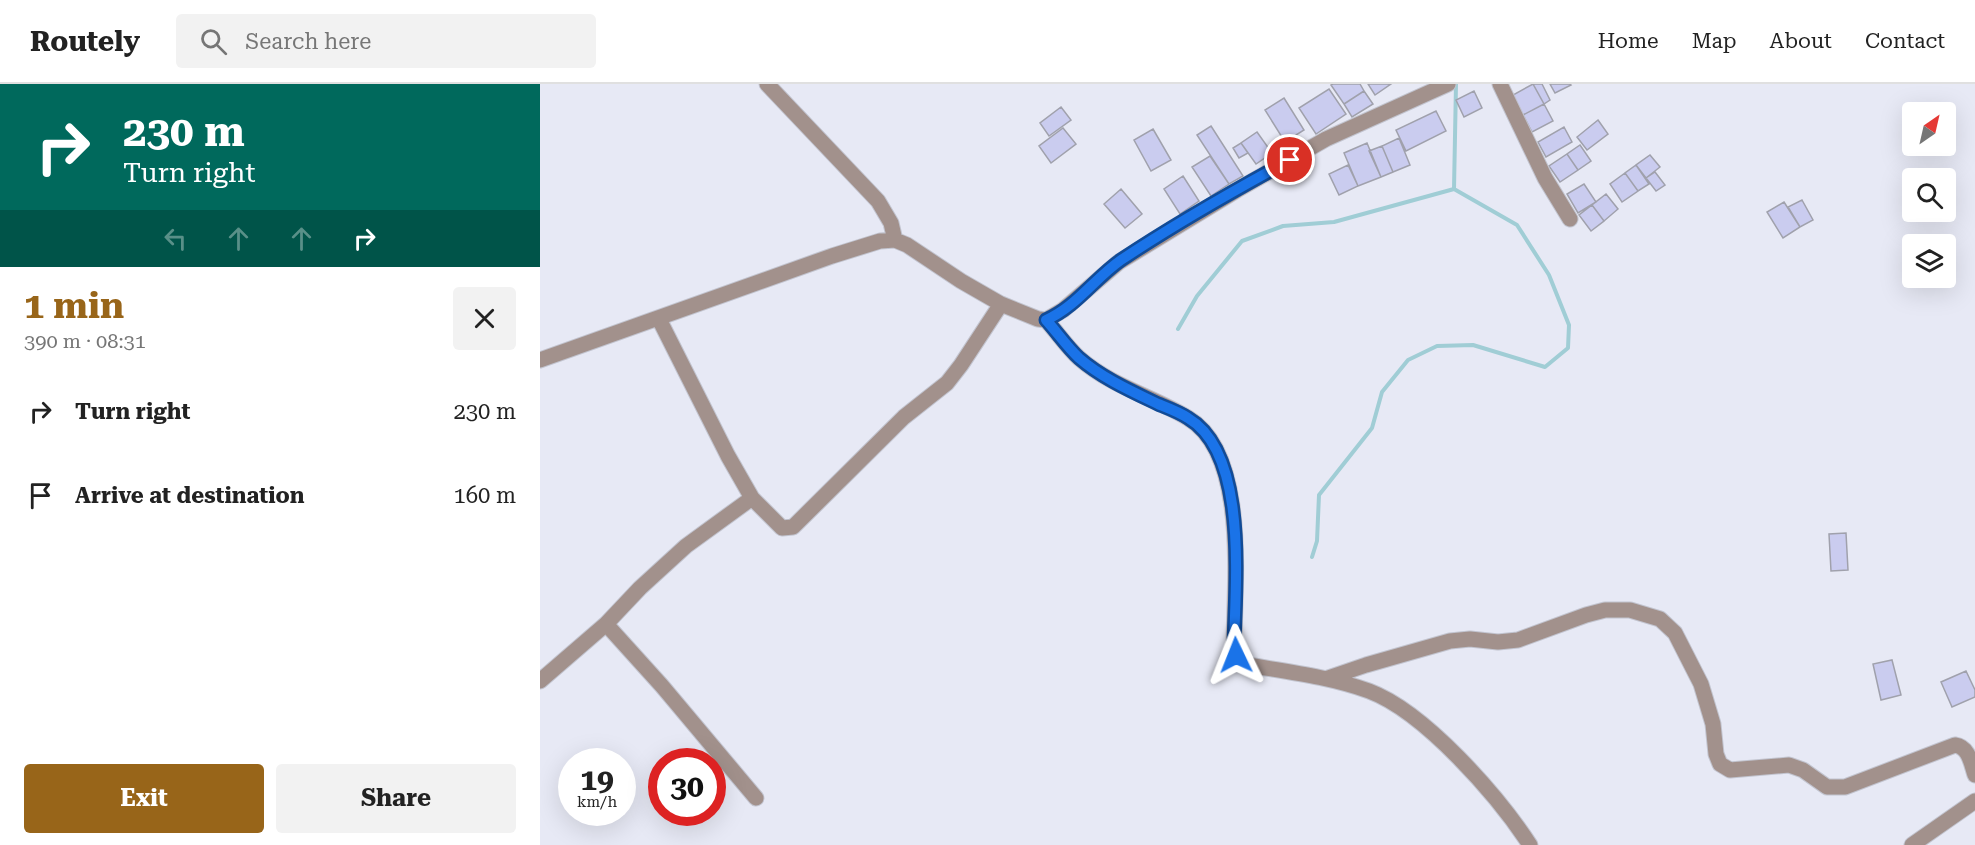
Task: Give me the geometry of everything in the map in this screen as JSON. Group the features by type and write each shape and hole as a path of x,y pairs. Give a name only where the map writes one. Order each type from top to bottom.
{"street":[{"path":"767,84 878,201 891,223 895,240"},
{"path":"1500,84 1545,178 1570,219"},
{"path":"540,360 880,241 895,240 907,245 1001,304 1046,320 1063,310 1119,262 1237,190 1326,140 1443,85"},
{"path":"659,319 728,456 752,498 782,528 793,527 904,417 947,383 962,366 1001,304"},
{"path":"1046,320 1078,357 1106,378 1189,418 1203,430 1214,445 1232,504 1237,570 1234,647 1240,661 1248,665 1328,678 1372,692 1402,709 1436,736 1487,788 1515,821 1530,845"},
{"path":"540,681 606,624 686,546 752,498"},
{"path":"1328,678 1450,641 1518,640 1586,615 1605,610 1630,610 1660,619 1675,633 1701,684 1713,724 1716,754 1720,764 1730,770 1789,765 1803,770 1827,787 1845,787 1960,745 1966,750 1975,775"},
{"path":"606,624 662,686 756,798"},
{"path":"1912,845 1975,801"}],"building":[{"path":"1360,84 1364,91 1344,104 1331,85"},
{"path":"1368,84 1391,84 1375,95"},
{"path":"1533,84 1542,84 1550,100 1544,104"},
{"path":"1533,84 1544,104 1523,115 1513,95"},
{"path":"1550,84 1570,84 1571,85 1555,93"},
{"path":"1329,89 1346,114 1316,134 1299,108"},
{"path":"1364,91 1373,104 1352,117 1344,104"},
{"path":"1474,91 1482,108 1464,117 1456,100"},
{"path":"1284,98 1304,130 1285,142 1265,110"},
{"path":"1544,104 1553,121 1532,132 1523,115"},
{"path":"1061,107 1071,120 1049,136 1040,123"},
{"path":"1436,111 1446,131 1406,151 1396,130"},
{"path":"1598,120 1608,134 1587,150 1577,137"},
{"path":"1211,126 1243,176 1229,184 1197,135"},
{"path":"1564,127 1572,142 1546,157 1538,142"},
{"path":"1063,128 1076,144 1051,163 1039,146"},
{"path":"1153,129 1171,160 1151,171 1134,140"},
{"path":"1257,132 1272,153 1256,164 1241,143"},
{"path":"1399,138 1410,165 1393,172 1382,146"},
{"path":"1241,143 1248,153 1239,158 1233,148"},
{"path":"1367,143 1381,177 1358,186 1344,153"},
{"path":"1580,145 1591,161 1578,170 1567,154"},
{"path":"1382,146 1393,172 1381,177 1369,151"},
{"path":"1567,154 1578,170 1560,182 1549,166"},
{"path":"1650,155 1660,167 1646,178 1636,165"},
{"path":"1210,156 1229,184 1211,196 1192,167"},
{"path":"1348,165 1358,186 1339,195 1329,174"},
{"path":"1636,165 1649,184 1638,191 1625,173"},
{"path":"1655,172 1665,185 1656,191 1646,178"},
{"path":"1625,173 1638,191 1622,202 1610,184"},
{"path":"1183,176 1199,201 1180,214 1164,189"},
{"path":"1584,184 1596,202 1578,213 1567,194"},
{"path":"1121,189 1142,214 1125,228 1104,204"},
{"path":"1606,194 1618,209 1604,221 1592,205"},
{"path":"1802,200 1813,220 1800,227 1788,207"},
{"path":"1784,202 1800,227 1783,238 1767,212"},
{"path":"1592,205 1604,221 1591,231 1579,215"},
{"path":"1846,533 1848,570 1831,571 1829,534"},
{"path":"1892,660 1901,695 1881,700 1873,664"},
{"path":"1966,671 1975,690 1975,697 1952,707 1941,682"}],"waterway":[{"path":"1178,329 1197,296 1242,241 1283,226 1334,222 1454,189 1456,84"},
{"path":"1312,557 1317,541 1319,495 1372,428 1382,392 1408,360 1437,346 1473,345 1545,367 1568,348 1569,325 1549,275 1517,225 1454,189"}],"route":[{"path":"1236,655 1234,647 1237,570 1232,504 1214,445 1203,430 1189,418 1106,378 1078,357 1046,320 1063,310 1119,262 1290,160"}]}
